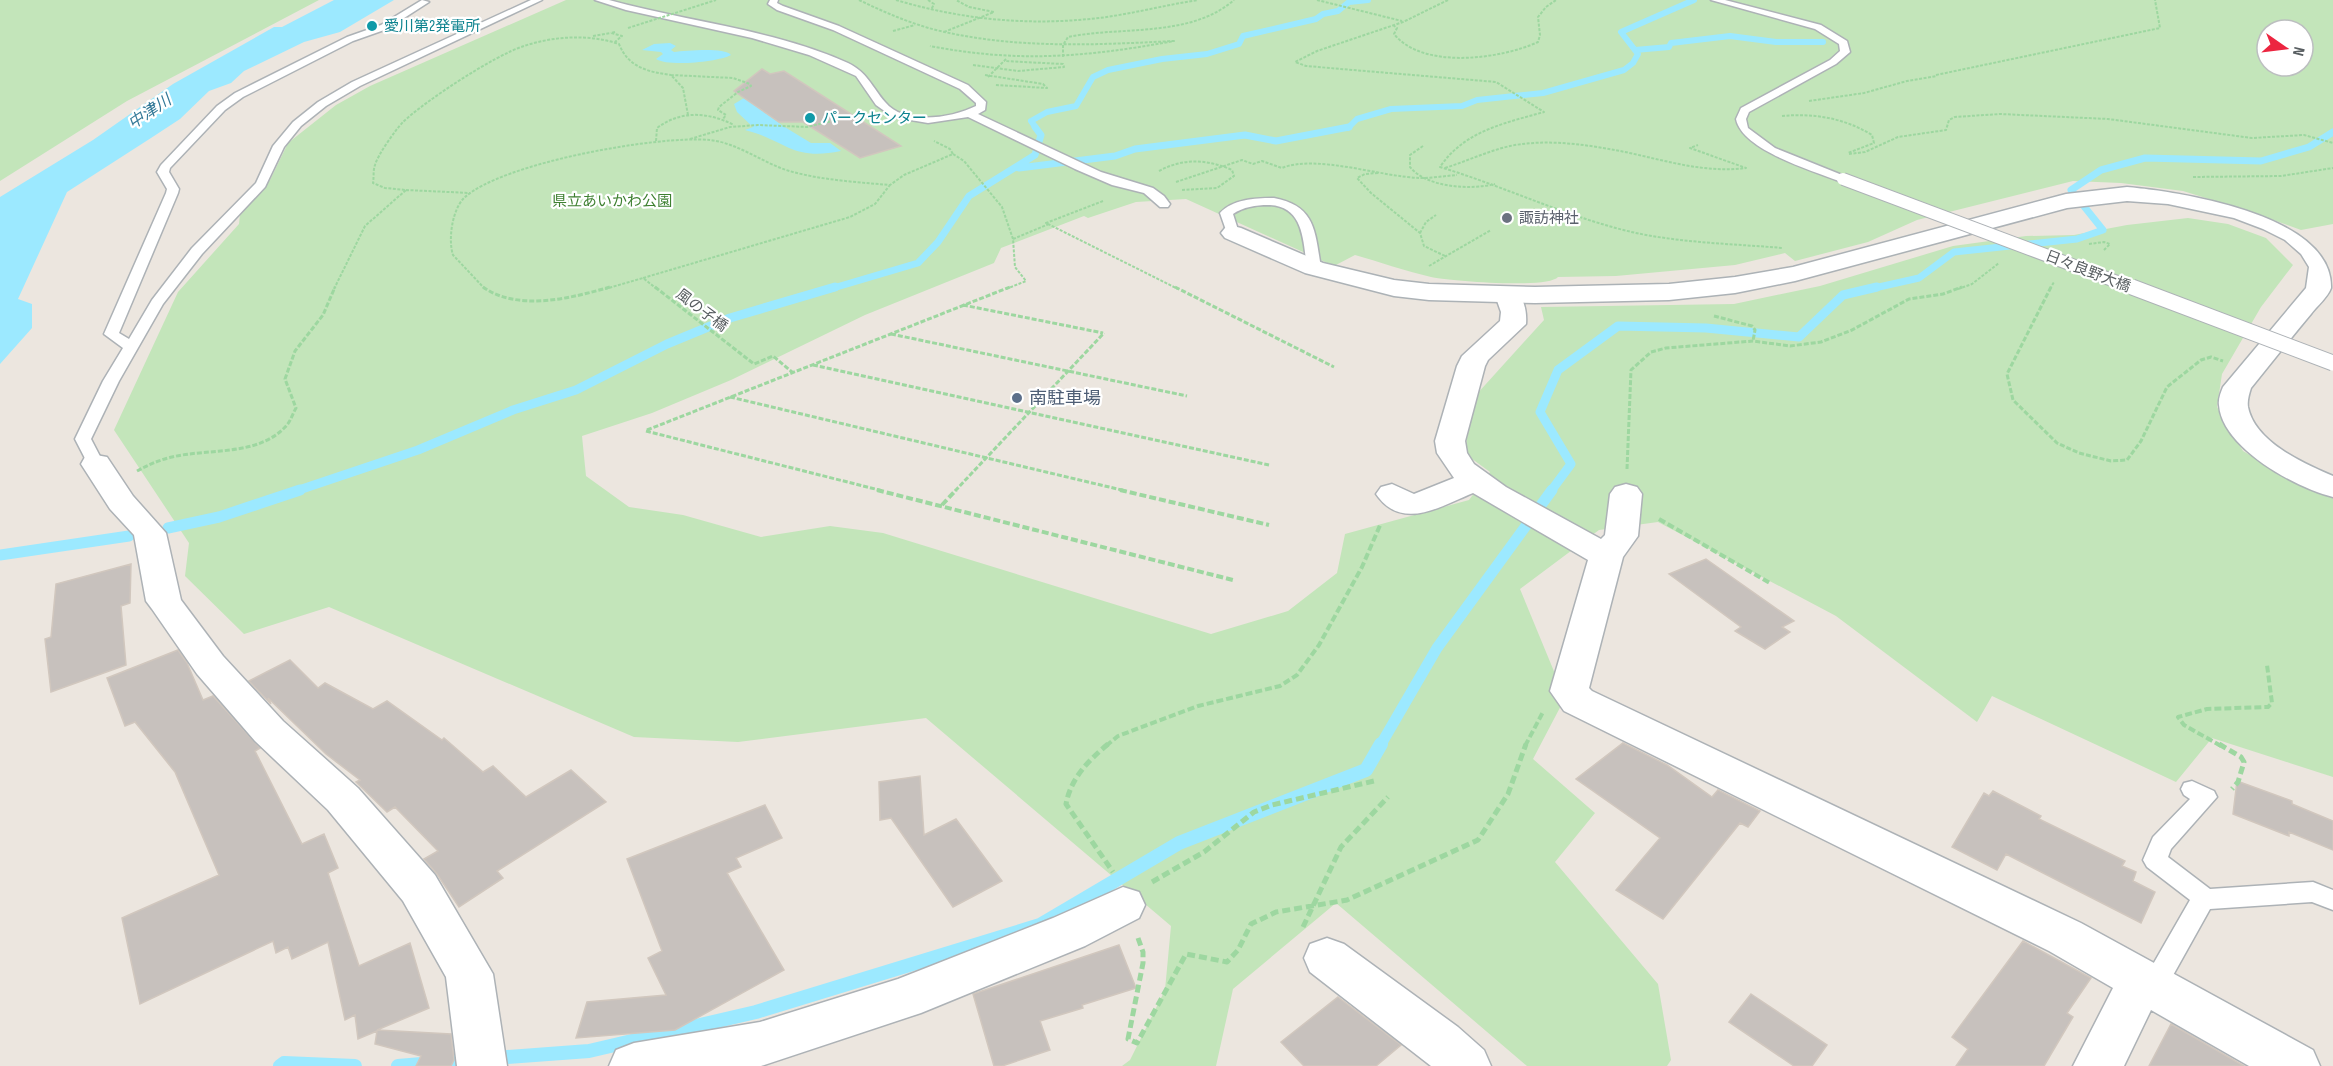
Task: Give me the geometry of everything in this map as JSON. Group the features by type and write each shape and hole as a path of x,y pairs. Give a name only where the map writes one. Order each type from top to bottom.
{"street":[{"path":"1233,233 1314,268 1394,288 1429,292 1508,294 1669,292 1763,281 1832,265 2066,201 2127,194 2168,197 2202,203 2271,224 2293,235 2311,250 2321,267 2318,289 2237,387 2233,404 2240,423 2259,445 2300,473 2333,488"},
{"path":"1508,294 1514,312 1513,324 1476,356 1450,441 1452,453 1463,470 1495,494 1606,556"},
{"path":"104,477 121,502 150,533 164,601 210,665 268,731 343,799 419,888 469,974 482,1066"},
{"path":"1399,498 1412,506 1477,480"},
{"path":"1626,494 1621,537 1606,556 1569,691 1578,701 1592,710 2065,937 2295,1066"},
{"path":"634,1066 760,1044 904,998 1069,932 1121,904"},
{"path":"1327,958 1441,1043 1466,1066"},
{"path":"2098,1066 2147,983"}],"lane":[{"path":"104,477 83,439 111,381 157,303 197,251 261,184 279,146 297,124 322,104 356,84 538,0"},
{"path":"599,0 778,42 842,64 861,75 882,108 895,114 931,119 970,114 981,108 981,102 964,87 836,28 780,8 772,4 774,0"},
{"name":"日々良野大橋","path":"1715,0 1827,31 1840,39 1846,48 1833,62 1745,110 1741,119 1743,129 1771,150 2333,363"},
{"path":"131,347 111,334 172,194 173,189 163,172 165,167 221,108 239,95 350,39 384,27 425,2"},
{"path":"970,114 1103,177 1151,191 1164,204"},
{"path":"1233,233 1226,213 1234,206 1260,202 1279,203 1291,207 1299,213 1306,228 1314,268"},
{"path":"2199,793 2161,844 2156,860 2201,895 2203,900"},
{"path":"2203,900 2313,892 2333,900"},
{"path":"2147,983 2203,900"}],"path":[{"path":"628,28 716,0"},
{"path":"859,0 884,14 943,32 976,39 1032,45 1174,41 1063,57 1002,58 967,54 927,45"},
{"path":"896,0 931,10 999,22 1076,20 1119,15 1198,0"},
{"path":"928,0 934,4 931,10"},
{"path":"957,1 966,0"},
{"path":"1063,57 1063,45 1068,38 1086,32 1197,21 1218,14 1234,0"},
{"path":"1317,0 1403,22"},
{"path":"1448,0 1403,22 1317,51 1294,62 1306,66 1496,82 1544,112 1468,138 1447,154 1440,167 1495,184 1599,223 1669,238 1784,248 1810,255 1832,265"},
{"path":"1393,25 1396,28 1394,34 1396,39 1415,51 1470,58 1499,55 1522,50 1538,42 1540,37 1536,20 1542,9 1556,0"},
{"path":"1809,101 1864,93 1907,81 2160,28 2155,0"},
{"path":"943,32 994,12 969,7 957,1"},
{"path":"898,37 887,33 915,24"},
{"path":"471,193 385,188 373,183 375,163 402,123 447,90 510,51 545,41 615,32"},
{"path":"611,33 622,36 615,42"},
{"path":"589,37 619,44 622,55 634,66 671,75 733,78 750,84 751,86 738,92 719,107 718,110 726,115 723,119"},
{"path":"969,64 997,69 1037,70 1064,67 1063,64 1004,61"},
{"path":"978,74 1043,84 1047,88 994,85"},
{"path":"671,75 683,88 688,115"},
{"path":"1907,81 1937,76"},
{"path":"689,139 711,130 734,125 809,126 882,108"},
{"path":"1779,117 1806,116 1837,120 1863,129 1872,135 1874,143 1844,154 1874,151 1896,138 1931,135 1946,130 1949,120 1955,117 2000,114 2126,120 2208,134 2252,138 2304,135 2333,143"},
{"path":"656,141 657,128 662,123 688,115 708,115 734,125"},
{"path":"911,118 909,128 950,149 952,154 964,161 1002,207 1013,238 1012,263 1026,281 646,430 1233,580"},
{"path":"890,185 795,171 725,144 689,139 656,141 518,172 488,182 471,193 459,205 451,253 482,287 491,293 534,300 597,291 850,217 875,204 897,178 942,162 952,154"},
{"path":"1444,169 1512,145 1563,144 1613,150 1666,161 1735,171 1746,168 1690,148 1698,145"},
{"path":"1423,146 1410,155 1414,172 1423,177 1452,186 1489,187 1495,184"},
{"path":"1176,182 1242,159 1253,164 1262,161 1282,168 1292,164 1311,164 1423,177 1460,174"},
{"path":"1154,176 1169,166 1181,163 1210,162 1232,170 1234,176 1230,182 1216,189 1180,190"},
{"path":"2188,177 2281,176 2333,168"},
{"path":"1381,173 1365,174 1357,178 1369,193 1392,208 1420,233"},
{"path":"1049,224 1046,223 1103,201 1094,196 1092,191 1103,177"},
{"path":"104,477 187,454 231,450 268,441 287,425 296,408 285,379 295,351 323,315 348,257 365,226 405,190"},
{"path":"1436,215 1425,222 1419,242 1422,246 1445,256"},
{"path":"1013,238 1049,224 1111,253 1334,367"},
{"path":"1394,288 1491,230"},
{"path":"2085,244 2104,242 2110,244 2093,255"},
{"path":"1770,583 1653,515 1638,499 1626,494 1631,370 1651,352 1666,348 1754,342 1790,346 1821,342 1852,330 1909,299 1943,294 1972,284 2005,258"},
{"name":"風の子橋","path":"643,278 754,364 772,356 792,373"},
{"path":"2055,279 2007,374 2013,400 2057,443 2079,453 2111,461 2127,460 2140,441 2167,387 2201,360 2211,357 2248,374"},
{"path":"941,505 1104,333 963,305"},
{"path":"891,334 1187,396"},
{"path":"813,365 1269,465"},
{"path":"730,398 987,456 1269,525"},
{"path":"1399,498 1384,516 1362,567 1319,645 1297,675 1280,686 1198,706 1118,736 1089,760 1069,788 1066,804 1141,941 1143,963 1128,1038 1137,1043 1186,954 1199,952 1219,962 1227,962 1238,950 1251,924 1276,912 1347,900 1478,840 1508,794 1522,751 1551,697 1569,691"},
{"path":"2199,793 2225,798 2238,782 2244,762 2241,757 2184,725 2178,717 2194,711 2268,707 2272,703 2266,691 2270,677 2267,665"},
{"path":"1121,904 1141,888 1204,852 1254,812 1272,805 1374,782"},
{"path":"1327,958 1314,957 1299,948 1296,943 1341,847 1389,796"}],"green space":[{"path":"0,0 319,0 127,101 0,181"},
{"name":"県立あいかわ公園","path":"566,0 2333,0 2333,224 2301,230 2183,191 2121,183 2073,181 1917,220 1868,242 1795,261 1785,253 1735,265 1616,276 1558,277 1536,283 1498,283 1431,277 1355,255 1334,266 1186,199 1136,202 1088,218 1084,216 1001,248 994,263 865,315 731,380 652,413 582,436 586,476 629,507 683,515 761,537 830,526 883,533 1211,634 1288,611 1337,573 1345,534 1469,500 1490,472 1464,453 1476,395 1544,320 1541,307 1734,304 1820,286 1953,246 2026,236 2074,235 2127,225 2188,218 2228,224 2266,238 2293,265 2261,307 2222,374 2217,407 2243,451 2305,487 2333,498 2333,777 2212,738 2176,782 1992,696 1977,722 1836,616 1658,522 1599,530 1520,589 1565,698 1533,759 1595,813 1555,862 1658,984 1671,1060 1667,1066 1527,1066 1336,903 1233,989 1216,1066 1122,1066 1130,1060 1165,990 1171,926 926,718 738,742 634,737 329,607 244,634 185,576 189,543 114,430 178,292 239,224 240,214 270,180 288,143 336,105 370,86"}],"water":[{"name":"中津川","path":"334,0 394,0 340,32 304,42 244,71 231,83 209,91 180,119 67,192 18,299 32,304 32,328 0,364 0,197 93,140 173,84 274,27 282,27"},
{"path":"670,43 676,46 671,50 674,52 713,50 731,55 705,61 671,63 656,59 663,54 661,52 642,50 654,44"},
{"path":"754,92 760,109 783,126 811,143 830,143 841,151 811,153 799,151 745,130 753,127 737,112 734,104"}],"building":[{"name":"パークセンター","path":"762,69 770,74 784,71 901,146 860,158 803,122 779,122 734,91"},
{"path":"1706,559 1794,621 1782,627 1790,632 1765,649 1735,631 1741,627 1669,574"},
{"path":"131,564 130,603 121,606 126,665 51,692 45,639 51,637 56,584"},
{"path":"178,650 187,663 203,700 213,696 260,748 255,751 302,844 324,834 338,868 328,873 359,966 410,943 429,1008 377,1030 451,1034 454,1060 451,1066 416,1066 421,1056 375,1044 377,1031 358,1039 355,1015 345,1020 328,942 292,959 288,947 276,953 273,941 140,1004 122,918 219,875 175,772 135,722 125,726 107,678"},
{"path":"290,660 318,688 325,683 373,709 387,701 442,740 444,738 483,772 493,766 526,797 571,770 606,802 497,871 503,878 459,907 424,859 438,851 395,807 387,812 356,782 360,780 326,754 249,681"},
{"path":"1623,743 1667,765 1712,797 1718,790 1760,811 1748,827 1740,823 1663,919 1616,890 1660,838 1576,779"},
{"path":"920,776 924,835 956,819 1002,881 953,907 891,818 880,820 879,782"},
{"path":"2237,781 2292,801 2292,804 2333,821 2333,850 2289,832 2289,836 2233,814"},
{"path":"1993,791 2041,816 2039,819 2125,861 2122,866 2136,872 2133,881 2155,892 2141,923 2006,854 1997,870 1952,847 1984,793 1989,796"},
{"path":"765,805 782,838 736,858 741,867 727,873 784,970 675,1030 576,1038 587,1002 666,995 648,958 662,951 627,859"},
{"path":"2023,941 2091,978 2067,1013 2073,1017 2044,1066 1956,1066 1968,1049 1952,1037"},
{"path":"1119,945 1136,988 1040,1021 1050,1050 1002,1066 994,1066 973,994"},
{"path":"1751,994 1827,1045 1812,1066 1794,1066 1729,1022"},
{"path":"1338,997 1401,1045 1376,1066 1304,1066 1281,1042"},
{"path":"2171,1024 2244,1066 2149,1066"}],"waterway":[{"path":"1036,128 1031,121 1047,112 1076,106 1093,77 1108,70 1162,59 1207,54 1239,44 1243,36 1316,19 1323,14 1338,11 1349,2 1368,0"},
{"path":"1349,127 1357,119 1391,109 1462,106 1477,100 1543,93 1624,70 1633,63 1638,54 1621,32 1694,0"},
{"path":"1635,50 1669,47 1671,43 1730,36 1776,42 1823,42"},
{"path":"830,289 918,263 938,242 969,196 1035,155 1041,135 1035,127"},
{"path":"1019,168 1115,156 1135,149 1245,135 1276,141 1349,127"},
{"path":"1870,289 1919,278 1954,252 2077,239 2103,230 2071,190 2101,170 2145,158 2261,161 2309,147 2333,132"},
{"path":"296,491 418,450 513,410 576,390 667,344 730,318 835,287"},
{"path":"1551,491 1571,464 1540,412 1558,370 1618,326 1706,328 1799,337 1843,295 1877,287"},
{"path":"168,528 219,517 300,490"},
{"path":"1380,746 1437,648 1552,490"},
{"path":"0,555 129,536"},
{"path":"494,1058 589,1051 756,1012 1040,925 1179,843 1366,770 1381,744"},
{"path":"398,1066 469,1060"},
{"path":"280,1066 284,1063 355,1066"}],"place":[{"name":"愛川第2発電所","path":"372,26"},
{"name":"パークセンター","path":"810,118"},
{"name":"諏訪神社","path":"1507,218"},
{"name":"南駐車場","path":"1017,398"}]}
